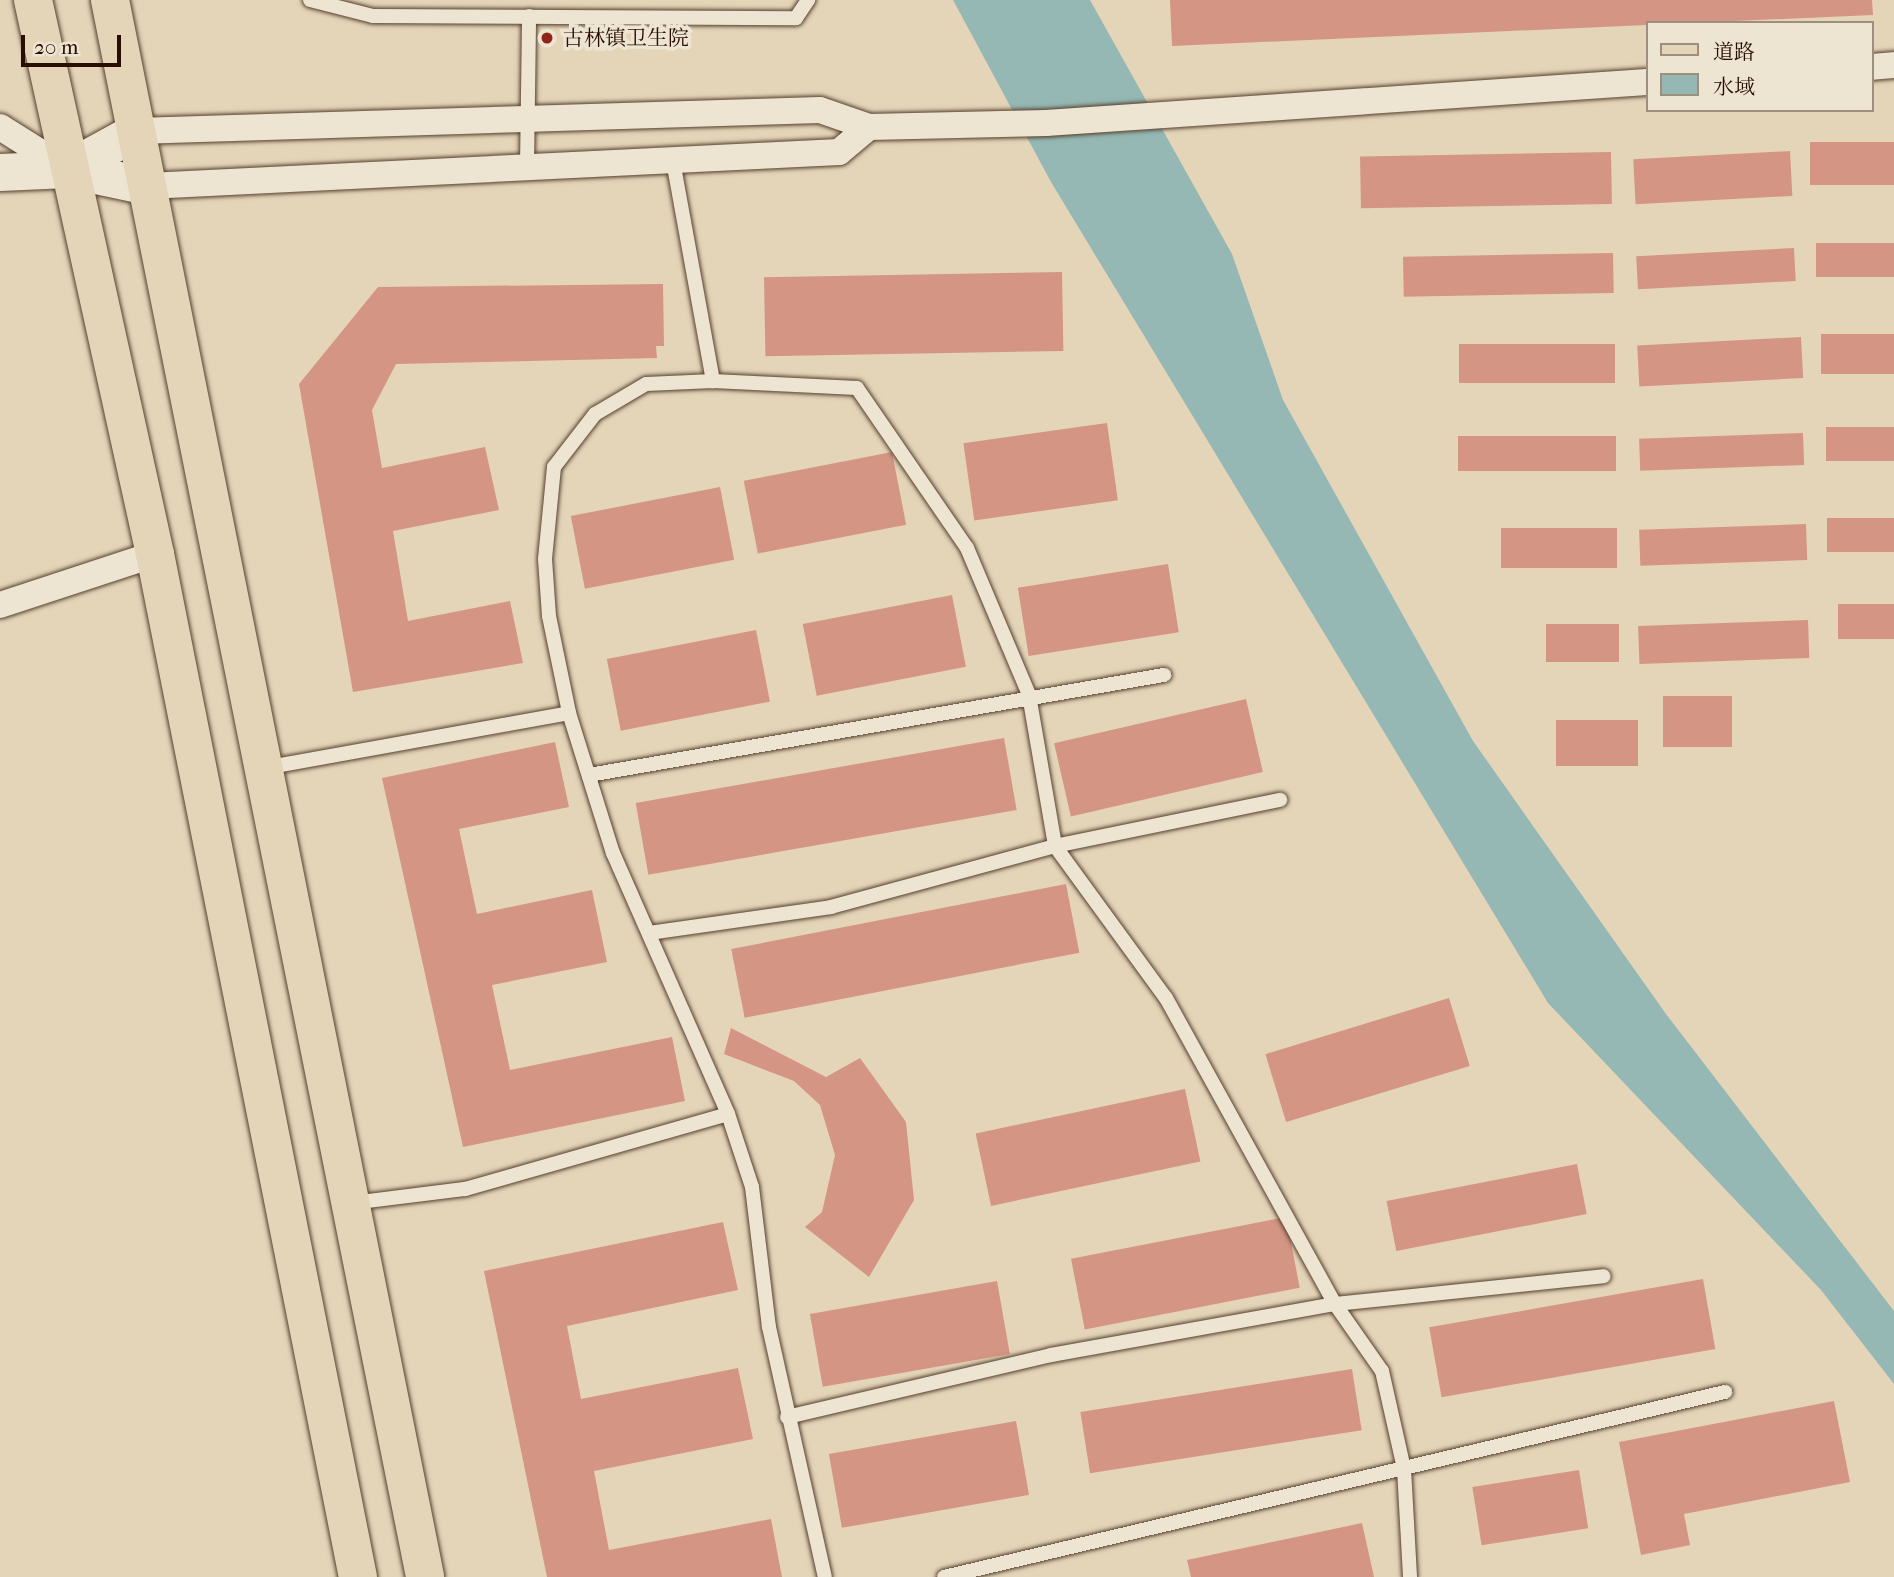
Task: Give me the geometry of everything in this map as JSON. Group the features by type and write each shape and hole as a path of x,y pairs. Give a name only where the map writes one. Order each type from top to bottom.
{"main road":[{"path":"33,0 67,169 155,554 358,1577"},
{"path":"110,0 425,1577"},
{"path":"67,169 136,131"},
{"path":"0,172 67,169 148,186"}],"street":[{"path":"1873,66 1894,65"},
{"path":"136,131 820,110 869,127 1046,123 1646,82"},
{"path":"0,127 67,169"},
{"path":"148,186 839,152 869,127"},
{"path":"0,605 155,554"}],"lane":[{"path":"310,0 373,16 796,18 808,0"},
{"path":"527,166 529,16"},
{"path":"673,161 713,381"},
{"path":"825,1577 787,1417 752,1186 727,1114 613,853 569,713 545,559 554,467 595,414 646,384 713,381 857,388 967,548 1029,695 1055,846 1166,998 1335,1304 1382,1371 1404,1469 1410,1577"},
{"path":"589,775 1029,695 1164,675"},
{"path":"264,768 569,713"},
{"path":"649,933 831,907 1055,846 1280,800"},
{"path":"351,1203 465,1189 727,1114"},
{"path":"787,1417 1051,1355 1335,1304 1604,1276"},
{"path":"944,1577 1724,1392"}],"water":[{"path":"953,0 1090,0 1232,254 1283,400 1473,741 1666,1014 1894,1311 1894,1384 1821,1290 1548,1003 1051,182"}],"building":[{"path":"1170,0 1872,0 1873,15 1737,21 1646,21 1646,25 1172,46"},
{"path":"1810,142 1894,142 1894,185 1810,185"},
{"path":"1790,151 1792,196 1636,204 1633,159"},
{"path":"1611,152 1612,204 1361,208 1360,156"},
{"path":"1816,243 1894,243 1894,277 1816,277"},
{"path":"1794,248 1796,281 1638,289 1636,256"},
{"path":"1613,253 1614,293 1404,297 1403,257"},
{"path":"1062,272 1063,351 765,356 764,277"},
{"path":"663,284 664,346 656,346 657,358 396,364 372,410 382,468 485,447 499,510 393,531 408,621 510,601 523,663 353,692 299,384 378,287"},
{"path":"1821,334 1894,334 1894,374 1821,374"},
{"path":"1801,337 1803,378 1639,387 1637,346"},
{"path":"1459,344 1615,344 1615,383 1459,383"},
{"path":"1107,423 1118,500 974,520 963,443"},
{"path":"1826,427 1894,427 1894,461 1826,461"},
{"path":"1803,433 1804,465 1640,471 1639,439"},
{"path":"1458,436 1616,436 1616,471 1458,471"},
{"path":"892,452 906,525 758,553 744,481"},
{"path":"720,487 734,560 585,589 571,516"},
{"path":"1827,518 1894,518 1894,552 1827,552"},
{"path":"1806,524 1807,560 1640,566 1639,530"},
{"path":"1501,528 1617,528 1617,568 1501,568"},
{"path":"1168,564 1179,632 1029,656 1018,588"},
{"path":"952,595 966,667 817,696 803,624"},
{"path":"1838,604 1894,604 1894,639 1838,639"},
{"path":"1808,620 1809,658 1639,664 1638,626"},
{"path":"1546,624 1619,624 1619,662 1546,662"},
{"path":"756,630 770,702 621,731 607,659"},
{"path":"1663,696 1732,696 1732,747 1663,747"},
{"path":"1246,699 1263,772 1071,816 1054,743"},
{"path":"1556,720 1638,720 1638,766 1556,766"},
{"path":"1004,738 1017,810 648,875 636,803"},
{"path":"555,742 569,807 459,829 477,914 592,890 607,962 492,985 510,1070 672,1037 685,1101 463,1147 382,778"},
{"path":"1066,884 1079,953 745,1018 731,949"},
{"path":"1449,998 1470,1066 1286,1122 1265,1054"},
{"path":"731,1028 826,1077 860,1058 906,1122 914,1200 869,1277 805,1227 822,1212 835,1155 820,1105 794,1081 724,1054"},
{"path":"1185,1089 1200,1161 991,1206 976,1133"},
{"path":"1577,1164 1587,1214 1396,1251 1387,1201"},
{"path":"1286,1217 1300,1288 1085,1329 1071,1259"},
{"path":"723,1222 738,1290 567,1326 581,1399 738,1368 753,1439 594,1471 609,1550 771,1519 782,1577 547,1577 484,1271"},
{"path":"1703,1279 1715,1349 1442,1397 1429,1327"},
{"path":"997,1281 1010,1354 823,1387 810,1314"},
{"path":"1352,1369 1362,1430 1090,1473 1080,1412"},
{"path":"1834,1401 1850,1482 1684,1514 1690,1545 1641,1555 1619,1442"},
{"path":"1016,1421 1029,1495 842,1528 829,1454"},
{"path":"1579,1470 1588,1528 1482,1545 1472,1487"},
{"path":"1362,1523 1374,1577 1191,1577 1187,1560"}],"place":[{"name":"古林镇卫生院","path":"547,38"}]}
